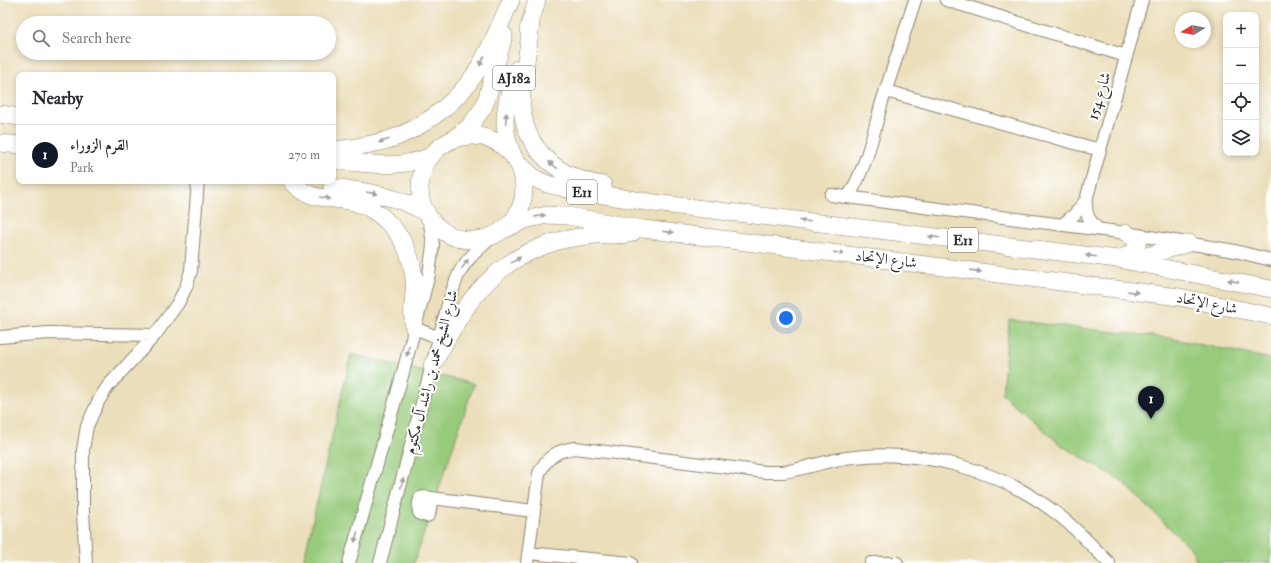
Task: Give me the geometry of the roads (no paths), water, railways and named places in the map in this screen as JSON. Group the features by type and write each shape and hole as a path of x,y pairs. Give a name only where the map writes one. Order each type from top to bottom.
{"highway":[{"name":"AJ182","path":"452,140 470,127 483,108 487,98 512,0"},
{"path":"336,149 346,149 383,142 400,136 418,127 453,100 481,64 512,0"},
{"name":"AJ182","path":"515,160 507,140 505,116 513,80 537,0"},
{"path":"531,20 522,91 523,113 526,129 533,143 543,156 568,175 598,184 629,190 641,194 654,203"},
{"path":"0,114 16,117"},
{"path":"465,136 479,136 504,146 515,160 523,177 524,192 521,206 514,219 498,233 480,240 465,240 451,236 439,228 428,215 421,199 420,184 424,169 431,156 440,146 452,140 465,136"},
{"path":"0,143 16,145"},
{"path":"336,160 394,166 431,156"},
{"name":"شارع الإتحاد","path":"515,160 536,179 554,186 654,203 1124,260 1271,289"},
{"path":"294,184 296,187 309,195 357,203 365,206 380,215 399,235 407,251 412,267 414,291 412,315 414,328"},
{"path":"312,184 377,194 403,201 428,215"},
{"name":"شارع الإتحاد","path":"498,233 525,220 547,215 568,216 643,229 1179,297 1271,316"},
{"path":"432,366 464,308 492,276 504,267 536,249 559,241 596,235 628,235 643,229"},
{"path":"1124,260 1134,253 1137,248 1135,239 1126,233"},
{"path":"1124,260 1189,243"}],"street":[{"path":"848,197 863,168 915,0"},
{"path":"946,0 1126,56"},
{"name":"شارع 154","path":"1100,230 1093,225 1088,218 1086,200 1142,0"},
{"path":"886,91 1100,150"},
{"path":"863,168 863,182 872,200"},
{"path":"86,563 83,513 83,450 87,426 99,400 108,386 155,335 178,303 189,280 198,184"},
{"path":"831,195 1126,233 1235,251 1271,260"},
{"name":"شارع 154","path":"1062,225 1075,214 1086,200"},
{"name":"شارع الشيخ محمد بن راشد آل مكتوم","path":"349,563 432,260 433,246 428,215"},
{"name":"شارع الشيخ محمد بن راشد آل مكتوم","path":"380,563 447,308 457,277 472,254 498,233"},
{"path":"414,328 440,338"},
{"path":"0,337 48,333 155,335"},
{"path":"631,563 528,558 536,482 543,464 549,457 557,452 575,448 765,472 783,472 855,456 886,455 936,461 970,469 992,477 1024,492 1056,513 1109,563"},
{"path":"432,498 533,511"},
{"path":"871,563 897,563"}],"place":[{"name":"القرم الزوراء","path":"1151,419"}]}
